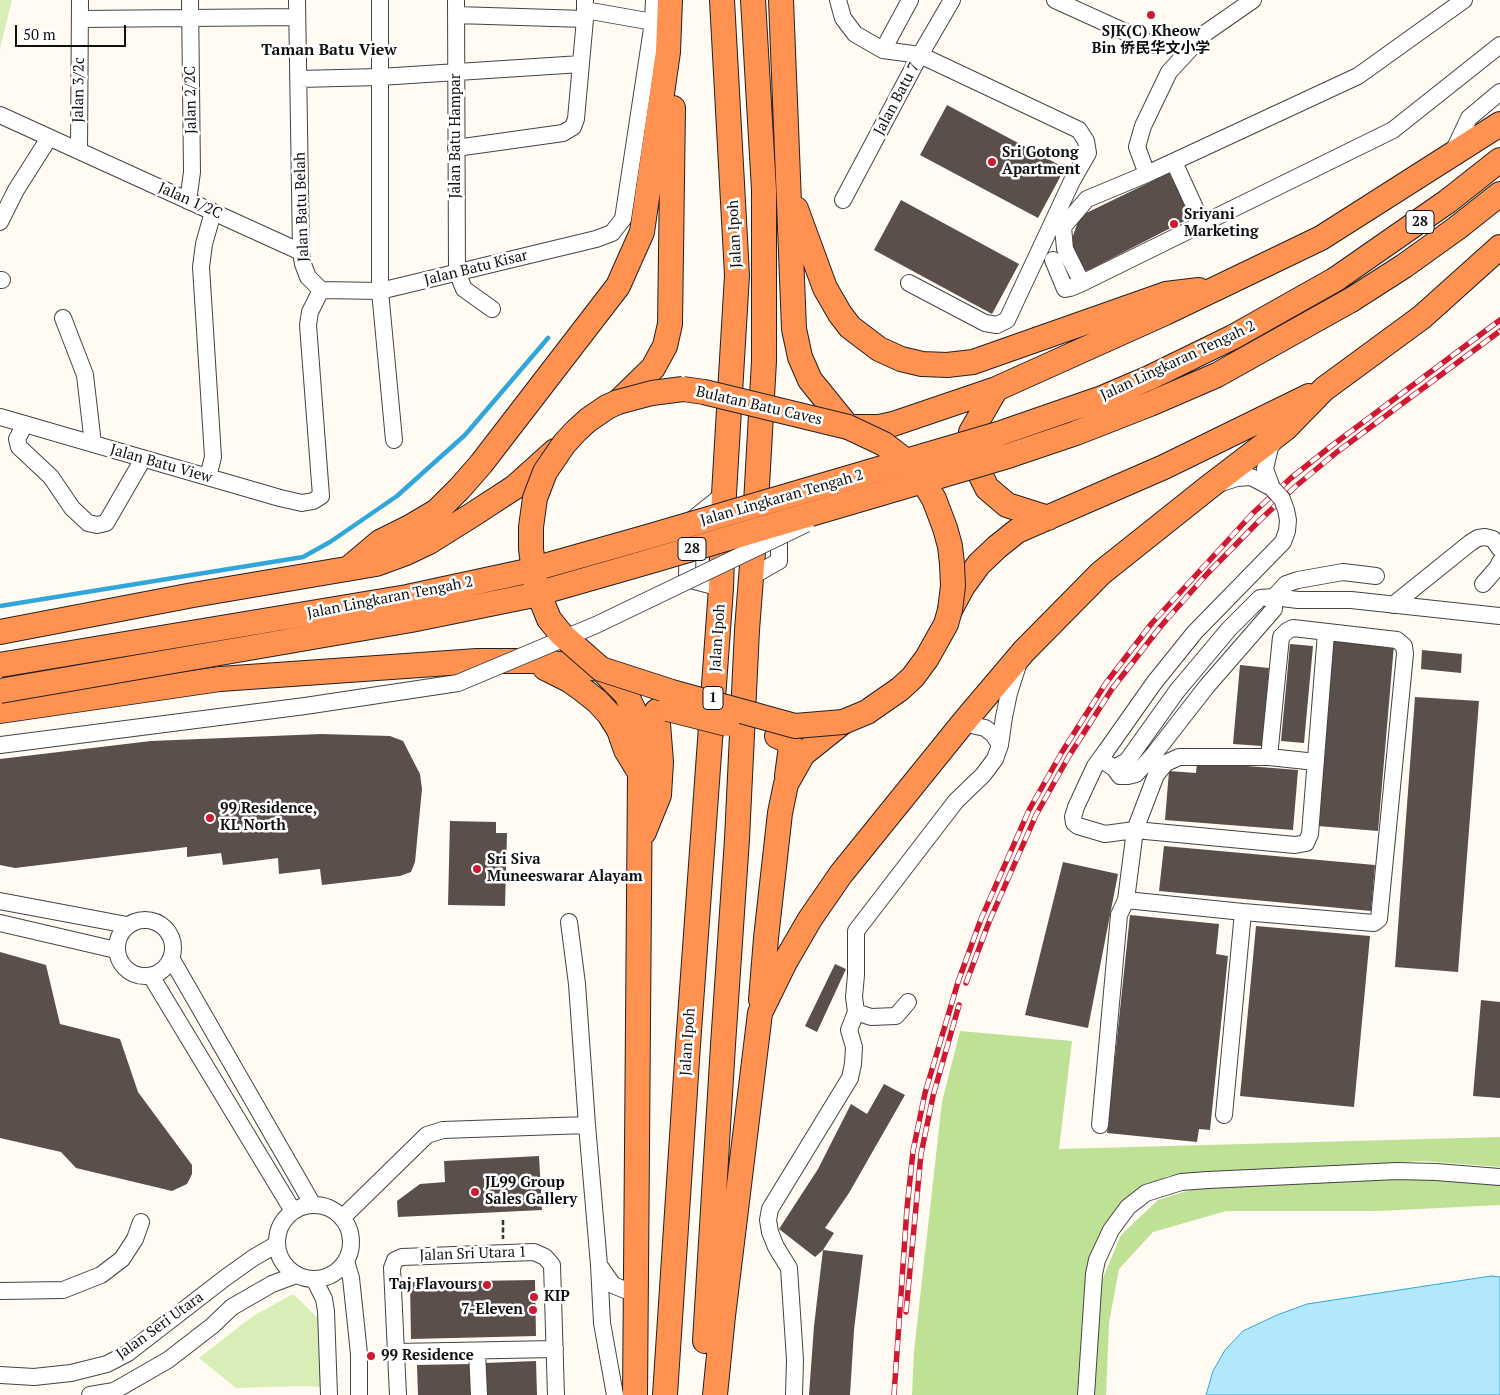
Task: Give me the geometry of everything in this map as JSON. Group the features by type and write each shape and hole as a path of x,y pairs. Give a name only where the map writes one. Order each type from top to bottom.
{"highway":[{"path":"348,569 380,542 436,511 460,488 481,464 618,286 642,232 668,52 670,0"},
{"name":"Jalan Ipoh","path":"665,1395 688,1044 722,588 724,494 737,275 722,0"},
{"name":"Jalan Ipoh","path":"702,1395 737,839 747,630 764,361 764,190 753,0"},
{"path":"781,0 794,329 800,357 810,380 848,427 879,427 893,424 996,389 1165,313 1321,238 1500,124"},
{"path":"618,402 653,368 664,346 670,324 673,109 668,52"},
{"name":"Jalan Lingkaran Tengah 2","path":"0,665 407,596 523,572 657,535 998,434 1102,398 1149,378 1233,337 1336,279 1448,201 1500,160"},
{"path":"788,185 825,288 840,314 850,327 869,343 879,349 922,364 973,362 1166,294 1218,288"},
{"name":"Jalan Lingkaran Tengah 2","path":"0,691 401,622 529,596 1008,456 1076,433 1217,375 1351,300 1404,266 1500,194"},
{"path":"760,1013 785,962 810,919 841,874 1024,651 1101,573 1286,428 1324,389 1422,317 1500,247"},
{"name":"Bulatan Batu Caves","path":"683,389 704,392 848,427 884,444 915,468 934,499 946,528 950,546 953,586 950,610 940,638 913,677 900,689 867,712 843,722 795,726 672,692 601,669 560,634 549,619 536,587 531,550 531,527 535,498 545,472 564,444 588,420 618,402 652,393 683,389"},
{"path":"996,389 971,432 971,456 987,488 1007,505 1048,518"},
{"path":"950,610 963,586 979,564 1016,531 1213,444 1324,389"},
{"path":"0,632 193,595 376,564 429,542 516,487 564,444"},
{"path":"0,711 220,679 477,660 533,661 601,669 626,694 636,715 644,746 640,773 639,845 635,1395"},
{"path":"533,661 569,680 597,701 620,730 626,750 640,773"},
{"path":"639,845 659,795 661,762 657,710 662,708 668,709 777,736 788,741 791,746 780,813 760,1013 715,1395"},
{"path":"786,784 803,754 843,722"}],"street":[{"name":"Jalan 3/2c","path":"79,151 80,0"},
{"name":"Jalan 2/2C","path":"188,201 192,172 190,0"},
{"name":"Jalan Batu Belah","path":"297,0 301,252 308,277 321,290"},
{"path":"380,0 380,291 394,440"},
{"path":"456,7 585,10 653,22 654,0"},
{"path":"838,0 843,18 855,34 883,50 920,55 1079,130 1086,141 1088,153 1072,181 1007,320 997,325 985,323 909,282"},
{"path":"883,50 910,0"},
{"name":"Jalan Batu 7","path":"843,200 920,55 952,0"},
{"path":"1055,0 1154,45"},
{"path":"1147,174 1137,146 1143,126 1169,72 1204,34 1253,0"},
{"path":"1082,283 1065,248 1063,227 1087,199 1174,162 1358,76 1464,0"},
{"name":"Jalan Batu Hampar","path":"456,7 457,272"},
{"path":"456,148 563,133 573,127 576,119 585,10"},
{"path":"80,20 297,17"},
{"name":"Jalan Batu Kisar","path":"321,290 380,291 596,239 612,233 623,219 653,22"},
{"path":"1053,260 1065,289 1082,283 1392,130 1500,45"},
{"path":"298,79 380,77 581,64"},
{"path":"1452,154 1469,118 1500,92"},
{"name":"Jalan 1/2C","path":"0,116 301,252"},
{"path":"0,222 16,190 49,138"},
{"path":"1174,162 1202,223"},
{"path":"208,477 213,457 201,267 204,244 213,212"},
{"path":"457,272 464,289 492,309"},
{"name":"Jalan Batu View","path":"0,417 302,503 313,502 321,496 308,325 310,312 321,290"},
{"path":"64,318 85,375 93,444"},
{"path":"25,424 17,439 19,447 51,477 72,508 88,523 97,525 106,523 143,459"},
{"path":"1272,488 1265,469 1266,460 1270,447 1286,428"},
{"path":"1209,487 1237,478 1251,477 1272,488 1282,499 1286,510 1288,520 1283,542 1195,632 1154,683 1106,759 1089,777 1076,807 1073,817 1074,823 1105,834 1135,830 1295,845 1306,843 1310,834 1326,633"},
{"path":"722,588 687,579 688,523 724,494"},
{"path":"0,745 305,706 458,683 596,625 852,503"},
{"path":"1393,605 1478,538 1492,539 1500,549"},
{"path":"1483,584 1500,562"},
{"path":"1274,597 1286,584 1298,580 1343,572 1376,576"},
{"path":"1106,759 1127,761 1177,691 1229,629 1260,598 1351,600 1500,616"},
{"path":"1126,900 1374,923 1379,919 1405,654 1404,646 1398,640 1293,628 1287,631 1281,637 1268,757"},
{"path":"794,1395 795,1360 789,1268 776,1247 770,1232 768,1220 770,1208 850,1078 854,1047 849,1030 856,1012 854,997 856,932 956,801 983,775 995,759 1000,744 1014,673 1024,651"},
{"path":"963,723 985,728 993,734 1000,744"},
{"path":"1100,1125 1118,915 1126,900 1135,830 1156,775 1166,763 1179,757 1268,757 1316,762"},
{"path":"0,901 127,925"},
{"path":"1224,1115 1243,912"},
{"path":"144,919 154,920 162,925 172,940 173,949 167,966 151,976 141,976 132,973 118,959 116,950 117,940 127,925 144,919"},
{"path":"569,922 577,984 602,1323 615,1395"},
{"path":"0,923 116,950"},
{"path":"171,958 313,1205"},
{"path":"151,976 293,1212"},
{"path":"856,1012 872,1017 896,1016 908,1002"},
{"path":"342,1218 427,1135 444,1130 587,1125"},
{"path":"1086,1395 1094,1274 1097,1260 1111,1230 1128,1206 1146,1192 1181,1182 1218,1179 1398,1171 1500,1176"},
{"path":"313,1205 324,1206 342,1218 348,1228 351,1250 346,1261 338,1271 327,1277 314,1280 296,1275 283,1262 279,1256 278,1232 284,1220 293,1212 313,1205"},
{"path":"0,1291 64,1290 101,1275 122,1259 135,1239 141,1222"},
{"name":"Jalan Seri Utara","path":"0,1375 34,1378 71,1373 107,1364 128,1353 225,1278 277,1244"},
{"name":"Jalan Sri Utara 1","path":"398,1395 392,1268 395,1260 402,1257 534,1252 546,1257 552,1265 556,1395"},
{"path":"346,1261 351,1278 356,1325 358,1395"},
{"path":"599,1265 612,1285 625,1290 636,1280"},
{"name":"Jalan Seri Utara","path":"90,1395 114,1393 168,1360 212,1326 232,1307 272,1284 296,1275"},
{"path":"314,1280 324,1299 326,1312 329,1395"},
{"path":"396,1352 555,1349"},
{"path":"477,1351 478,1395"},
{"path":"107,1364 114,1393"}],"green space":[{"path":"0,0 12,0 0,49"},
{"path":"960,1031 1072,1041 1059,1149 1500,1137 1500,1167 1422,1161 1167,1176 1116,1209 1088,1265 1077,1395 912,1395 914,1351 942,1102"},
{"path":"1421,1177 1500,1184 1500,1205 1379,1211 1226,1211 1153,1232 1119,1269 1109,1323 1106,1395 1094,1395 1099,1287 1121,1235 1158,1200 1197,1188"},
{"path":"293,1294 322,1322 323,1387 236,1388 199,1358 253,1316"}],"water":[{"path":"1491,1276 1500,1277 1500,1395 1206,1395 1213,1371 1225,1350 1243,1331 1277,1315 1307,1304"}],"building":[{"name":"Sri Gotong Apartment","path":"947,105 1065,168 1038,218 920,155"},
{"path":"1169,173 1192,217 1087,271 1078,266 1070,244 1080,216"},
{"path":"901,200 1019,264 992,314 874,250"},
{"path":"1334,640 1394,645 1378,831 1318,826"},
{"path":"1290,644 1313,646 1304,743 1281,741"},
{"path":"1422,650 1462,654 1461,673 1421,669"},
{"path":"1240,665 1269,668 1262,746 1233,744"},
{"path":"1415,697 1479,701 1458,972 1395,967"},
{"name":"99 Residence, KL North","path":"321,734 390,736 403,741 420,774 422,789 415,862 411,872 400,876 322,885 320,869 279,874 278,858 223,865 221,853 187,857 187,847 15,868 0,865 0,759 151,741"},
{"path":"1197,762 1298,770 1293,830 1165,820 1169,771 1196,773"},
{"name":"Sri Siva Muneeswarar Alayam","path":"450,821 496,822 496,833 507,833 505,906 448,905"},
{"path":"1164,846 1375,865 1371,911 1159,891"},
{"path":"1063,862 1118,874 1088,1028 1025,1015"},
{"path":"1130,915 1219,924 1216,954 1228,956 1210,1130 1199,1129 1197,1142 1107,1133"},
{"path":"1256,926 1370,936 1354,1107 1240,1096"},
{"path":"0,952 46,965 60,1024 120,1039 138,1092 192,1165 192,1174 187,1184 172,1191 76,1168 61,1152 0,1138"},
{"path":"835,964 846,969 817,1032 805,1026"},
{"path":"1481,1000 1500,1002 1500,1098 1473,1096"},
{"path":"884,1084 905,1095 849,1193 825,1228 834,1233 823,1250 815,1257 779,1229 818,1169 851,1104 867,1114"},
{"name":"JL99 Group Sales Gallery","path":"539,1156 542,1210 398,1217 397,1201 420,1184 445,1182 444,1161"},
{"path":"823,1250 863,1255 854,1330 850,1395 809,1395 814,1326"},
{"path":"535,1280 536,1336 411,1339 410,1282"},
{"path":"536,1361 537,1395 485,1395 485,1363"},
{"path":"470,1364 470,1395 418,1395 417,1365"}],"waterway":[{"path":"0,606 303,557 330,542 397,496 465,435 548,338"}],"railway":[{"path":"894,1395 907,1208 913,1151 925,1093 958,982 981,919 1029,810 1062,752 1106,683 1152,623 1253,513 1291,478 1330,447 1500,320"},
{"path":"966,983 989,922 1036,815 1069,756 1112,689 1161,626 1206,575 1296,486 1337,452 1500,331"},
{"path":"906,1312 921,1154 933,1096 959,1005"}],"place":[{"name":"SJK(C) Kheow Bin 侨民华文小学","path":"1151,15"},
{"name":"Sri Gotong Apartment","path":"992,162"},
{"name":"Sriyani Marketing","path":"1174,224"},
{"name":"99 Residence, KL North","path":"210,818"},
{"name":"Sri Siva Muneeswarar Alayam","path":"477,869"},
{"name":"JL99 Group Sales Gallery","path":"475,1192"},
{"name":"Taj Flavours","path":"487,1285"},
{"name":"KIP","path":"534,1297"},
{"name":"7-Eleven","path":"533,1310"},
{"name":"99 Residence","path":"371,1356"}],"district":[{"name":"Taman Batu View","path":"329,50"}]}
